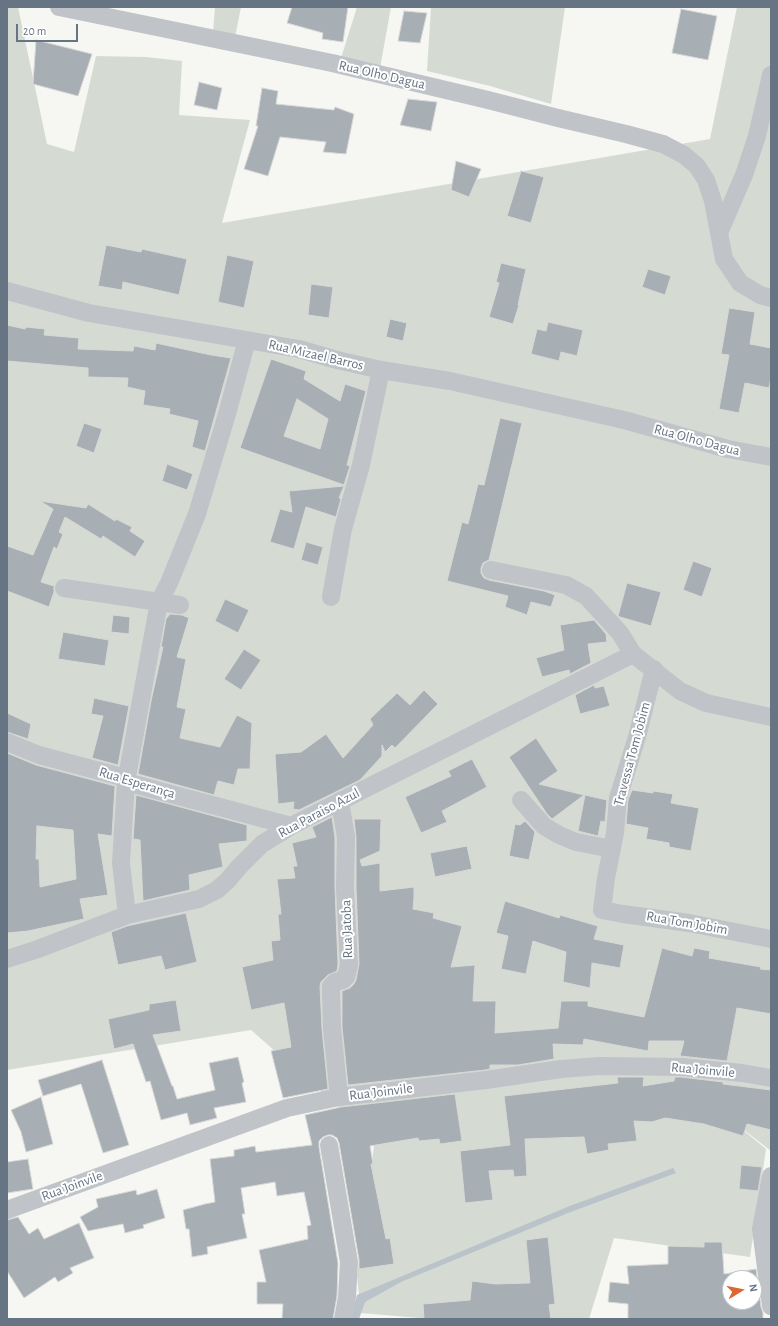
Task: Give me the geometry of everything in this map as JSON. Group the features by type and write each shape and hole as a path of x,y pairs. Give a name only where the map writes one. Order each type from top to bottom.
{"street":[{"name":"Rua Olho Dagua","path":"59,7 332,63 663,144 684,155 697,166 706,180 713,201 719,233"},
{"path":"771,75 756,136 744,175 719,233 724,259 740,283 760,295 771,298"},
{"name":"Rua Mizael Barros","path":"7,291 89,313 299,349 337,360 381,370 450,381 624,420"},
{"path":"127,915 122,864 126,782 159,602 169,583 197,514 227,414 247,340"},
{"path":"331,597 343,529 361,465 381,370"},
{"name":"Rua Olho Dagua","path":"624,420 728,449 771,457"},
{"path":"491,570 566,585 586,596 620,633 633,654 654,669 680,691 706,704 771,717"},
{"path":"64,588 180,605"},
{"name":"Rua Paraiso Azul","path":"7,959 38,949 127,915 199,899 217,890 262,844 292,826 633,654"},
{"name":"Travessa Tom Jobim","path":"602,910 606,878 615,833 618,798 637,737 654,669"},
{"name":"Rua Esperança","path":"7,742 39,755 122,777 126,782 292,826"},
{"path":"521,800 544,826 559,835 576,842 612,850"},
{"name":"Rua Jatoba","path":"339,1097 332,1028 331,986 335,982 343,980 346,977 349,966 345,888 346,837 340,801"},
{"name":"Rua Tom Jobim","path":"602,910 689,923 771,939"},
{"name":"Rua Joinvile","path":"7,1210 287,1108 339,1097 486,1080 561,1069 599,1066 682,1067 742,1073 771,1078"},
{"path":"329,1145 349,1262 347,1297 343,1319"},
{"path":"771,1176 761,1229 771,1306"}],"shaded area":[{"path":"7,7 18,7 47,144 74,152 96,56 146,57 182,61 179,115 250,120 222,223 710,139 737,7 771,7 771,1151 725,1115 766,1149 750,1257 614,1238 589,1319 431,1319 361,1313 357,1276 375,1139 251,1030 7,1070"},
{"path":"215,7 241,7 235,37 213,32"},
{"path":"357,7 391,7 380,68 341,58"},
{"path":"431,7 565,7 551,104 490,86 427,71"},
{"path":"673,1168 676,1173 568,1213 401,1282 365,1302 359,1319 350,1319 357,1295 567,1207"}],"building":[{"path":"292,7 348,7 343,42 322,39 323,33 287,23"},
{"path":"681,9 717,16 708,60 672,53"},
{"path":"404,11 427,13 420,43 398,41"},
{"path":"36,40 92,54 78,96 33,84"},
{"path":"199,82 222,88 217,110 194,105"},
{"path":"262,88 278,91 276,104 334,110 335,107 354,114 346,154 323,152 326,142 280,137 268,176 244,169 258,126 256,126"},
{"path":"408,99 437,102 431,131 400,125"},
{"path":"456,161 481,169 469,197 451,190"},
{"path":"521,171 544,177 531,223 507,216"},
{"path":"106,245 141,252 142,249 187,259 179,295 123,282 122,290 98,286"},
{"path":"227,255 254,261 244,308 218,302"},
{"path":"501,263 526,269 519,305 513,324 489,317 499,283 496,282"},
{"path":"648,269 671,276 665,295 642,287"},
{"path":"311,284 333,287 329,318 308,315"},
{"path":"729,308 755,312 750,344 771,348 771,378 769,388 745,383 739,413 719,409 729,355 721,354"},
{"path":"390,319 407,323 403,341 386,337"},
{"path":"548,322 583,330 577,356 561,352 559,361 531,354 537,329 546,331"},
{"path":"7,325 25,329 26,327 45,329 44,335 79,338 78,349 133,351 134,346 155,350 156,343 231,358 205,451 192,447 198,421 169,414 170,409 143,405 145,391 127,387 128,378 88,377 88,368 7,361"},
{"path":"271,359 306,371 304,379 340,401 345,384 366,391 347,465 350,466 344,485 240,448","holes":["297,399 328,419 320,449 284,436"]},
{"path":"500,418 522,423 489,560 483,563 481,573 484,578 489,580 544,591 555,595 551,607 531,602 527,615 505,607 508,596 447,581 462,522 468,524 478,484 484,485"},
{"path":"84,423 102,429 94,453 76,446"},
{"path":"167,464 193,474 187,490 162,481"},
{"path":"344,486 339,498 341,499 336,517 306,507 294,549 270,542 280,509 292,512 289,491"},
{"path":"40,501 86,508 88,504 115,521 116,519 132,527 130,531 145,541 135,557 103,536 101,539 65,517 59,532 63,534 57,549 54,547 41,582 54,586 54,592 49,607 7,591 7,546 33,555 53,509"},
{"path":"306,542 323,547 318,565 301,560"},
{"path":"693,561 712,568 702,597 683,590"},
{"path":"627,583 661,592 651,626 618,616"},
{"path":"225,599 249,610 238,633 215,621"},
{"path":"170,614 182,615 189,618 177,657 186,659 177,707 186,709 180,738 220,747 237,715 252,723 250,769 238,769 234,785 218,781 214,795 138,774 151,701 163,647 161,647 166,619"},
{"path":"113,615 130,617 129,634 111,632"},
{"path":"594,620 606,634 607,642 588,644 591,663 570,674 569,670 542,677 536,658 564,650 560,625"},
{"path":"63,632 109,640 105,666 58,659"},
{"path":"244,649 261,660 241,690 224,679"},
{"path":"594,685 595,688 604,686 610,706 580,714 575,695"},
{"path":"424,690 438,704 395,748 392,745 385,752 382,745 382,756 360,780 299,810 293,809 294,802 278,804 275,754 301,752 326,734 343,758 373,725 370,719 397,693 410,705"},
{"path":"94,698 129,706 118,765 92,758 103,716 91,714"},
{"path":"7,713 31,724 28,739 7,732"},
{"path":"536,738 558,771 539,784 584,795 552,819 547,814 509,757"},
{"path":"7,753 36,765 115,786 112,836 98,834 108,895 80,899 84,919 28,931 7,933","holes":["37,826 73,830 76,879 40,887 39,859 36,859"]},
{"path":"472,759 487,787 442,811 447,822 421,833 405,797 451,776 448,771"},
{"path":"632,790 673,794 671,803 699,808 691,851 669,847 669,843 646,839 648,828 626,824 628,800"},
{"path":"136,795 247,825 247,841 219,844 223,867 189,875 190,890 143,901 140,840 133,839"},
{"path":"585,795 607,800 605,822 601,821 598,836 578,831"},
{"path":"332,817 335,838 335,889 338,964 337,971 328,975 321,982 320,986 322,1029 328,1089 283,1098 271,1051 291,1047 284,1003 251,1010 242,967 273,960 271,941 280,940 278,914 281,914 277,879 295,878 293,866 297,866 292,843 316,837 312,827"},
{"path":"354,819 381,819 380,851 360,860 362,866 380,863 380,891 414,887 413,909 434,913 433,918 462,926 451,967 475,965 473,1001 496,1001 495,1033 558,1028 561,1001 588,1001 588,1006 644,1017 662,948 692,956 694,948 710,951 709,958 771,970 771,1014 737,1008 727,1061 680,1056 684,1041 649,1041 648,1051 584,1039 583,1045 553,1044 554,1059 518,1065 490,1065 490,1069 485,1070 348,1085 342,1027 342,991 350,988 354,984 359,964 356,888 356,837"},
{"path":"525,821 535,832 529,860 509,856 515,824 520,825"},
{"path":"467,846 472,869 435,877 430,853"},
{"path":"505,901 559,918 560,915 598,926 594,939 624,945 620,968 592,963 590,988 563,982 566,952 533,941 526,974 501,969 508,936 496,933"},
{"path":"186,913 197,962 165,970 161,956 118,965 111,932 127,926"},
{"path":"176,1000 181,1031 153,1035 177,1099 215,1090 209,1063 238,1057 244,1082 242,1083 246,1102 214,1108 217,1118 190,1125 187,1113 161,1120 150,1081 146,1082 133,1044 114,1049 108,1019 149,1010 149,1004"},
{"path":"102,1060 129,1145 103,1153 81,1084 43,1096 38,1080"},
{"path":"617,1077 644,1077 643,1086 674,1081 675,1077 681,1077 771,1090 771,1130 747,1124 743,1136 704,1124 665,1118 652,1122 634,1121 637,1141 608,1144 609,1150 587,1154 584,1137 525,1139 527,1176 514,1177 513,1170 489,1171 493,1200 465,1203 460,1151 510,1145 504,1096 618,1083"},
{"path":"455,1094 462,1141 440,1144 439,1139 419,1141 418,1138 370,1146 373,1164 371,1164 386,1239 390,1238 394,1264 359,1269 359,1260 339,1143 337,1138 332,1135 323,1137 319,1141 338,1263 337,1296 333,1319 282,1319 283,1304 257,1304 257,1282 266,1282 259,1250 308,1239 307,1226 311,1225 304,1192 277,1196 275,1182 241,1188 245,1214 242,1214 247,1238 207,1247 208,1254 192,1257 189,1229 186,1229 183,1210 215,1202 210,1159 234,1156 234,1150 255,1146 256,1152 312,1145 305,1115 341,1107"},
{"path":"41,1097 53,1144 26,1152 21,1132 11,1110"},
{"path":"28,1159 33,1189 7,1193 7,1162"},
{"path":"741,1165 762,1167 758,1191 739,1189"},
{"path":"157,1189 165,1218 143,1225 144,1228 125,1233 123,1224 88,1231 80,1217 98,1207 96,1199 136,1190 137,1195"},
{"path":"18,1217 29,1234 38,1228 44,1239 79,1223 94,1258 70,1268 73,1273 58,1282 55,1277 24,1298 7,1271 7,1220"},
{"path":"548,1237 555,1304 549,1305 551,1319 424,1319 423,1304 470,1300 472,1281 495,1284 530,1283 526,1240"},
{"path":"704,1242 722,1242 724,1270 722,1270 722,1310 762,1310 763,1319 628,1319 628,1304 608,1302 610,1282 629,1284 627,1266 668,1264 668,1246 704,1247"}]}
